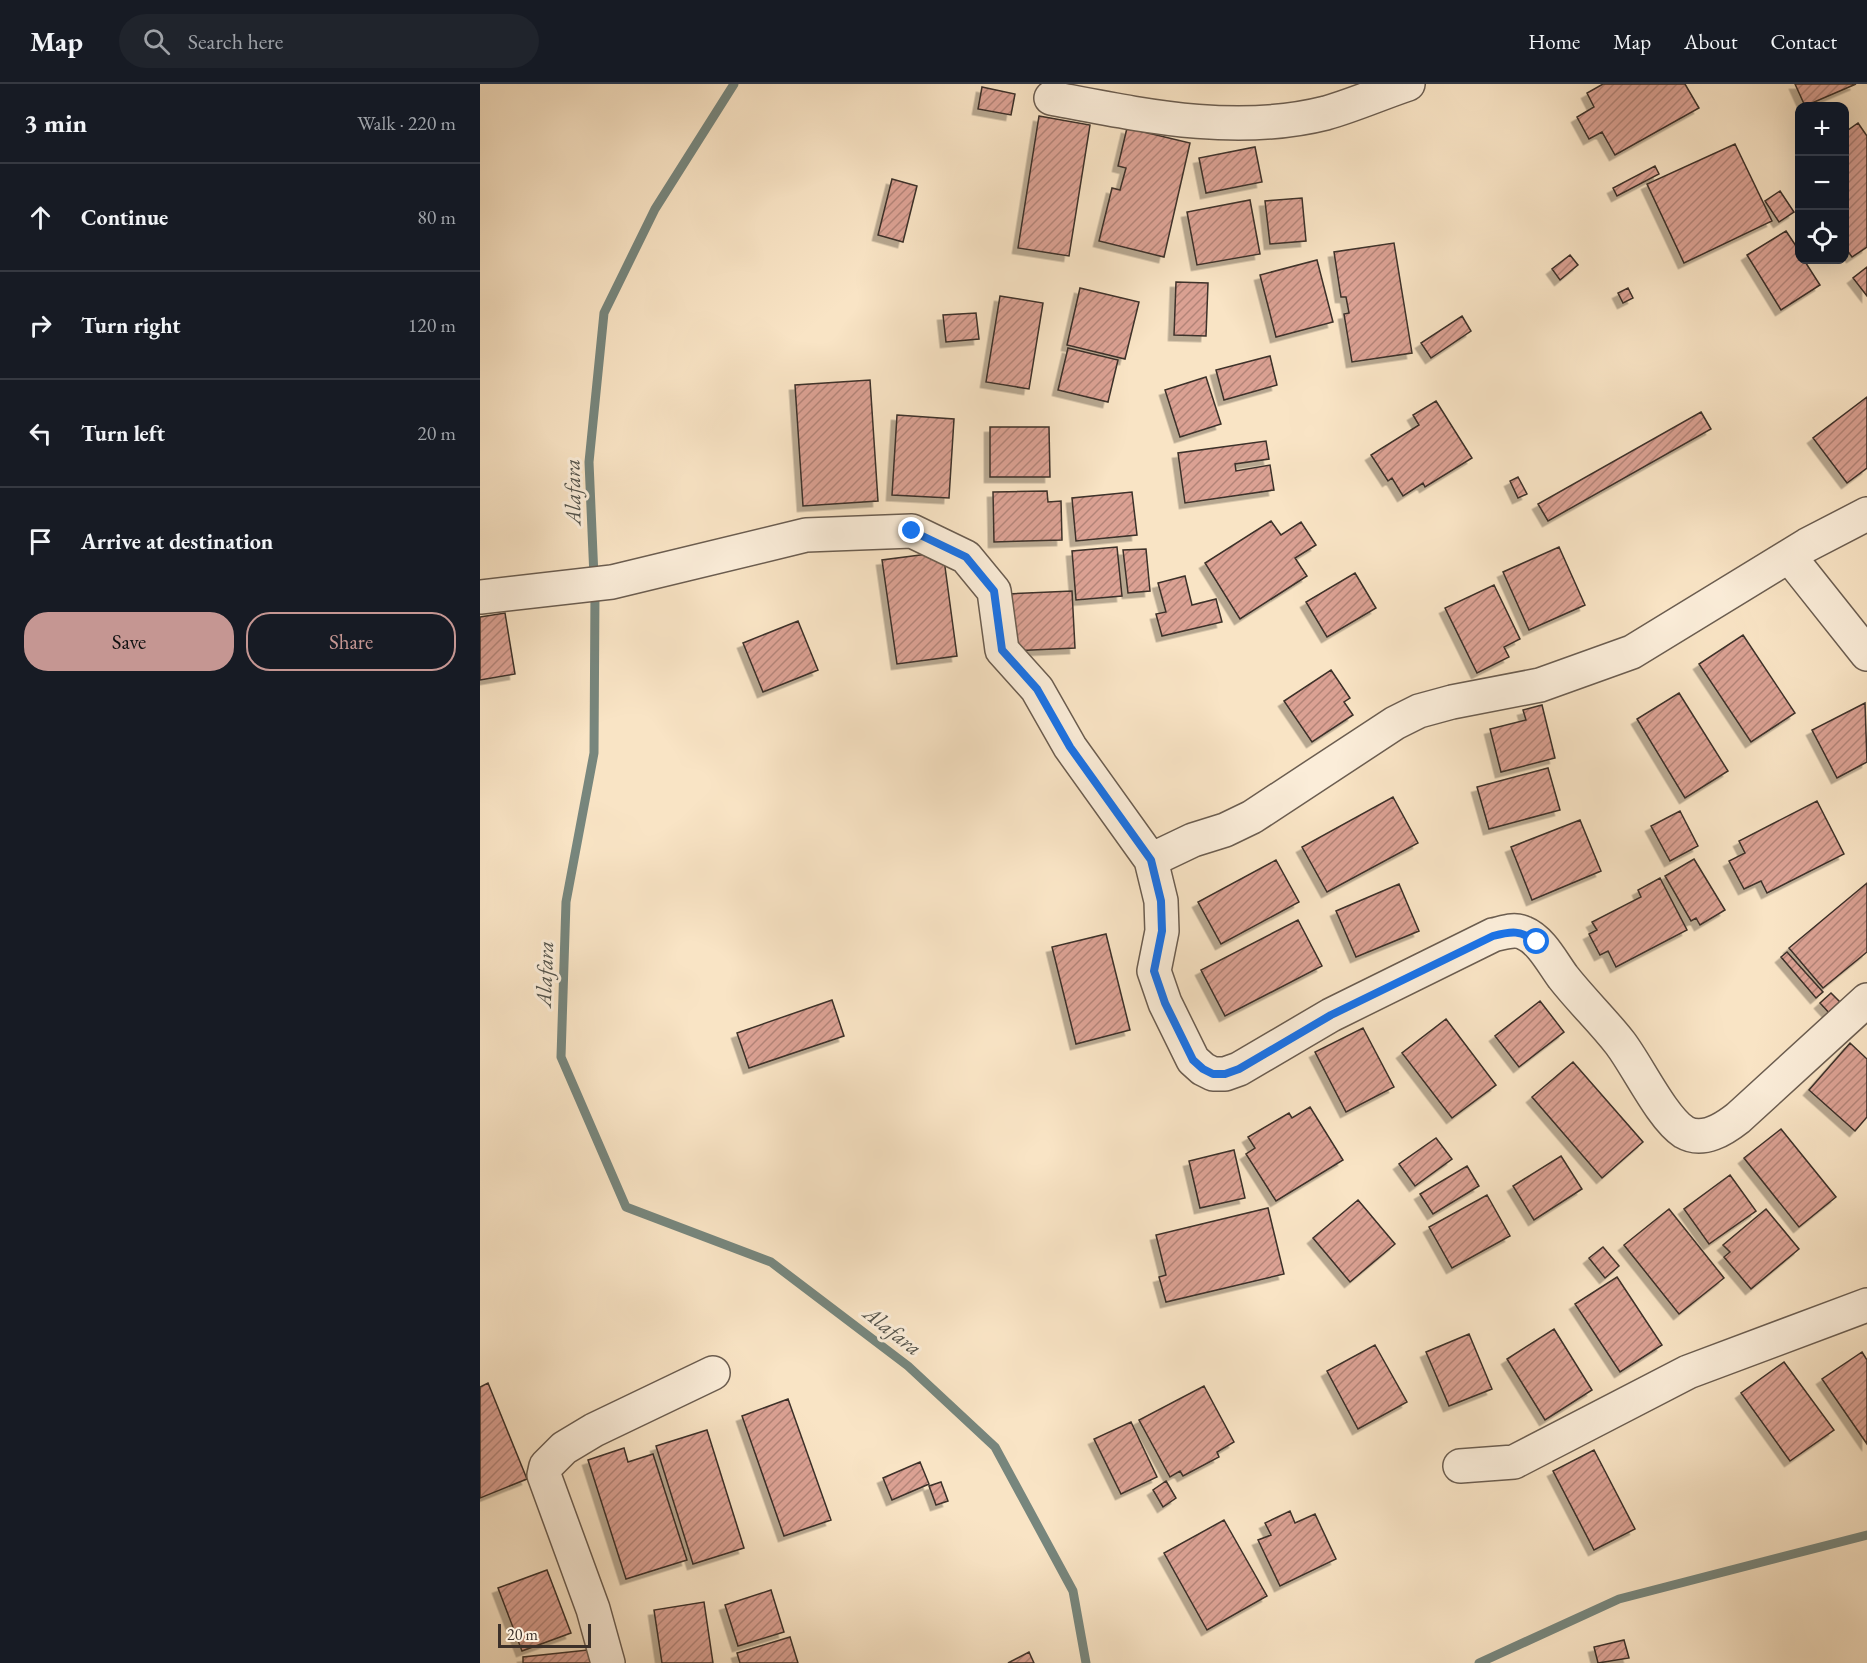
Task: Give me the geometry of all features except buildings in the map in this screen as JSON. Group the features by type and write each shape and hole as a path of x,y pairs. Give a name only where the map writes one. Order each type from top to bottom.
{"street":[{"path":"1051,98 1174,121 1263,122 1325,98 1408,84"},
{"path":"1151,860 1193,840 1225,830 1252,817 1395,723 1419,711 1452,702 1540,685 1632,652 1790,556 1867,514"},
{"path":"480,597 612,582 806,535 912,531 966,557 994,591 1002,650 1037,689 1070,747 1151,860 1161,901 1162,921 1154,971 1165,1003 1193,1060 1213,1074 1225,1074 1239,1069 1331,1015 1493,936 1514,930 1524,932 1537,942 1574,991 1620,1043 1666,1112 1683,1131 1704,1136 1724,1129 1738,1118 1867,1000"},
{"path":"1790,556 1867,654"},
{"path":"1461,1466 1514,1462 1688,1372 1867,1305"},
{"path":"608,1663 593,1609 544,1475 546,1466 564,1448 594,1430 712,1373"}],"waterway":[{"name":"Alafara","path":"594,577 589,462 604,313 655,209 734,84"},
{"name":"Alafara","path":"595,591 594,753 566,902 561,1057 626,1207 771,1262 908,1366 995,1447 1073,1591 1086,1663"},
{"path":"1479,1663 1619,1599 1867,1535"}],"route":[{"path":"912,531 966,557 994,591 1002,650 1037,689 1070,747 1151,860 1161,901 1162,931 1154,971 1165,1003 1193,1060 1203,1069 1213,1074 1225,1074 1239,1069 1331,1015 1493,936 1514,930 1524,932 1537,942"}]}
